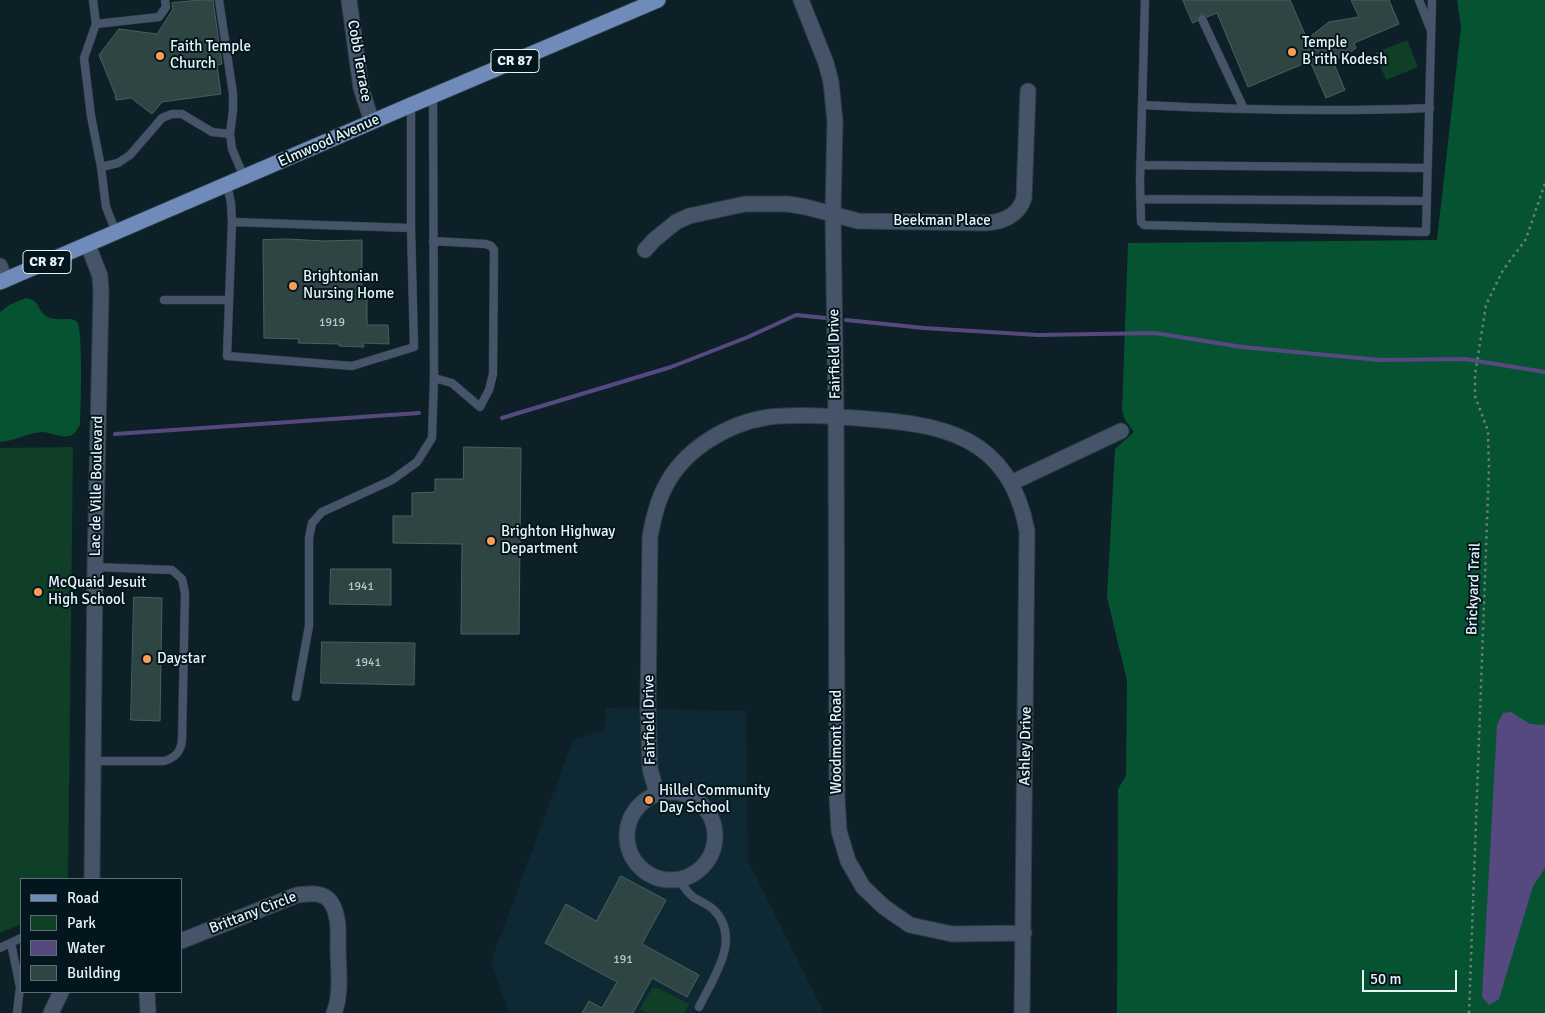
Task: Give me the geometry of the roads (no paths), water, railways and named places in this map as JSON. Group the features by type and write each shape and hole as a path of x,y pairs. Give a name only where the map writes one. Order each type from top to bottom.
{"main road":[{"name":"Elmwood Avenue","path":"2,276 88,245 649,2"}],"street":[{"name":"Cobb Terrace","path":"349,0 361,88 372,122"},
{"name":"Fairfield Drive","path":"657,794 650,769 648,708 650,537 659,502 666,486 685,459 700,446 734,427 767,418 787,416 836,417 833,214 835,121 832,82 801,0"},
{"name":"Beekman Place","path":"833,214 858,221 986,223 1007,219 1019,209 1024,198 1028,91"},
{"path":"645,250 676,222 689,216 745,204 788,204 833,214"},
{"name":"Lac de Ville Boulevard","path":"88,245 100,276 101,294 95,567 92,878"},
{"name":"Ashley Drive","path":"836,417 920,424 954,434 968,441 993,460 1011,483 1024,514 1028,549 1022,1013"},
{"name":"Woodmont Road","path":"836,417 837,798 839,831 848,861 864,887 884,907 910,925 952,934 1024,933"},
{"path":"1011,483 1121,430"},
{"path":"670,792 683,794 695,799 705,808 713,826 714,845 709,858 701,868 690,876 678,880 663,880 649,875 638,866 630,854 627,839 628,825 634,812 644,801 657,794 670,792"},
{"name":"Brittany Circle","path":"182,940 297,895 314,894 325,897 334,908 337,919 338,985 334,1013"},
{"path":"51,1013 61,993"},
{"path":"147,993 148,1013"}],"lane":[{"path":"93,0 96,24 84,58 91,116 106,207 116,232"},
{"path":"96,24 159,17 166,7 165,0"},
{"path":"219,0 233,94 230,134 232,149 244,177"},
{"path":"1145,0 1140,165 1141,222 1144,225 1379,232 1426,232 1432,0"},
{"path":"1418,0 1432,32"},
{"path":"1202,19 1244,109"},
{"path":"296,697 308,626 309,538 312,523 322,512 392,480 418,462 432,438 434,378 433,96"},
{"path":"227,185 231,203 232,222 227,356 352,366 414,347 411,228 411,105"},
{"path":"1142,105 1355,111 1430,108"},
{"path":"100,167 118,163 130,155 162,118 172,114 182,114 212,132 230,134"},
{"path":"1140,165 1427,168"},
{"path":"1140,199 1427,201"},
{"path":"232,222 411,228"},
{"path":"434,241 486,244 494,250 493,374 489,390 480,407 452,383 434,378"},
{"path":"164,300 229,300"},
{"path":"93,761 159,762 169,760 180,751 182,740 185,593 182,579 172,570 95,567"},
{"path":"678,880 693,896 712,908 726,928 723,958 699,1007"},
{"path":"0,948 20,938"},
{"path":"11,943 20,986 17,1013"}],"water":[{"path":"1511,712 1530,724 1545,725 1545,868 1533,886 1499,999 1489,1005 1482,997 1497,725 1503,713"}],"waterway":[{"path":"502,418 671,367 748,337 796,315 826,318"},
{"path":"846,320 924,328 1038,335 1155,333 1242,347 1380,360 1465,359 1545,372"},
{"path":"115,434 419,413"}],"place":[{"name":"Temple B'rith Kodesh","path":"1292,52"},
{"name":"Faith Temple Church","path":"160,56"},
{"name":"Brightonian Nursing Home","path":"293,286"},
{"name":"Brighton Highway Department","path":"491,541"},
{"name":"McQuaid Jesuit High School","path":"38,592"},
{"name":"Daystar","path":"147,659"},
{"name":"Hillel Community Day School","path":"649,800"}]}
